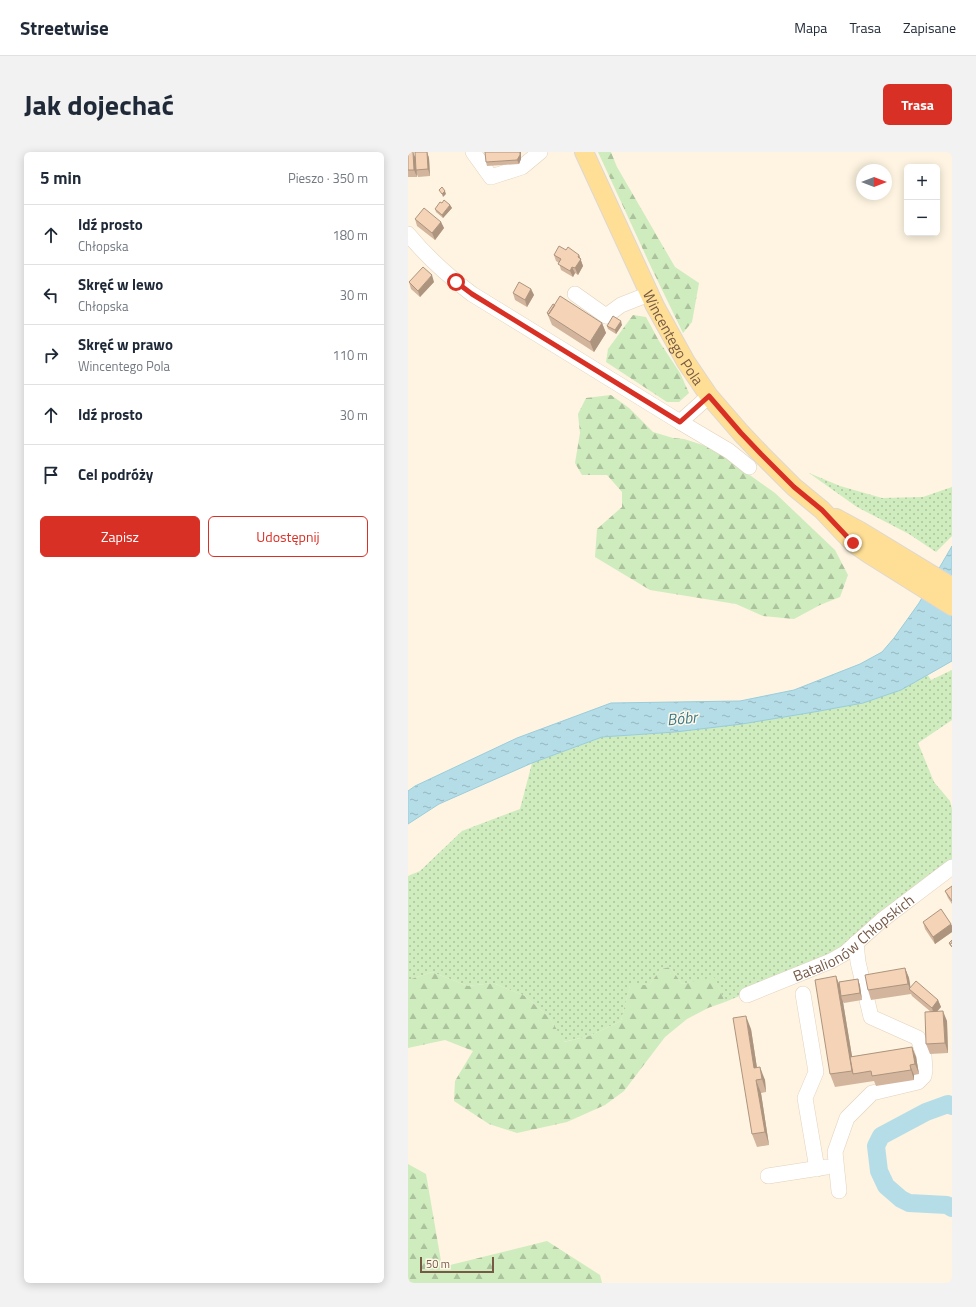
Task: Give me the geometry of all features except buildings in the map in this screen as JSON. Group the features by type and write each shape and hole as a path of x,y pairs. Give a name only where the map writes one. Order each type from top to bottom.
{"main road":[{"name":"Wincentego Pola","path":"584,152 669,334 709,396 736,428 761,454 794,487 822,510 853,543 924,579"},
{"path":"924,579 952,587"},
{"path":"924,579 952,606"}],"street":[{"path":"473,152 491,177 522,168 540,152"},
{"path":"408,234 421,250 441,269 472,294 729,452 749,467"},
{"path":"575,294 606,316 621,305 649,294"},
{"path":"680,422 709,396"},
{"name":"Batalionów Chłopskich","path":"747,995 831,961 845,953 882,920 952,867"},
{"path":"839,1190 836,1152 847,1118 872,1093 918,1082 924,1076 925,1070 924,1056 918,1038 871,1017 858,962 856,943"},
{"path":"803,994 816,1072 805,1098 817,1169"},
{"path":"768,1176 837,1166"}],"green space":[{"path":"598,152 611,152 617,167 675,267 699,283 692,322 683,333 652,269"},
{"path":"633,315 646,317 659,341 680,373 689,393 679,402 667,402 606,362 608,349"},
{"path":"611,395 629,408 653,432 673,438 684,439 712,448 775,493 835,550 848,575 840,597 820,605 794,619 763,616 736,604 650,590 595,557 597,529 622,507 622,492 607,475 582,475 575,463 580,433 578,414 586,398"},
{"path":"809,473 840,486 882,498 923,497 952,487 952,536 936,552 909,534 857,507"},
{"path":"952,670 952,720 918,743 934,782 950,801 952,809 952,862 830,958 725,1002 714,978 682,984 670,967 661,969 649,985 630,986 621,1021 589,1036 563,1042 550,1018 525,996 493,983 468,986 432,972 408,980 408,876 420,871 462,831 520,809 532,763 602,737 675,732 901,690 927,674 931,680"},
{"path":"670,967 682,984 714,977 725,1002 708,1008 687,1019 665,1037 624,1091 605,1105 567,1122 517,1133 489,1124 454,1101 455,1081 473,1051 445,1040 408,1048 408,980 432,972 468,986 493,983 525,996 550,1018 564,1042 589,1036 621,1021 630,985 649,985 661,969"},
{"path":"408,1164 426,1174 442,1267 547,1241 600,1275 602,1283 408,1283"}],"water":[{"name":"Bóbr","path":"952,546 952,661 901,690 863,703 742,724 675,732 602,737 532,763 439,804 408,824 408,791 415,786 517,738 611,703 740,701 794,690 860,664 882,652 894,638 919,603"}],"waterway":[{"path":"952,1106 948,1104 926,1112 881,1136 876,1146 879,1171 886,1186 901,1199 909,1203 947,1205 952,1208"}],"route":[{"path":"456,282 472,294 680,422 709,396 726,417 761,454 794,487 822,510 853,543"}]}
